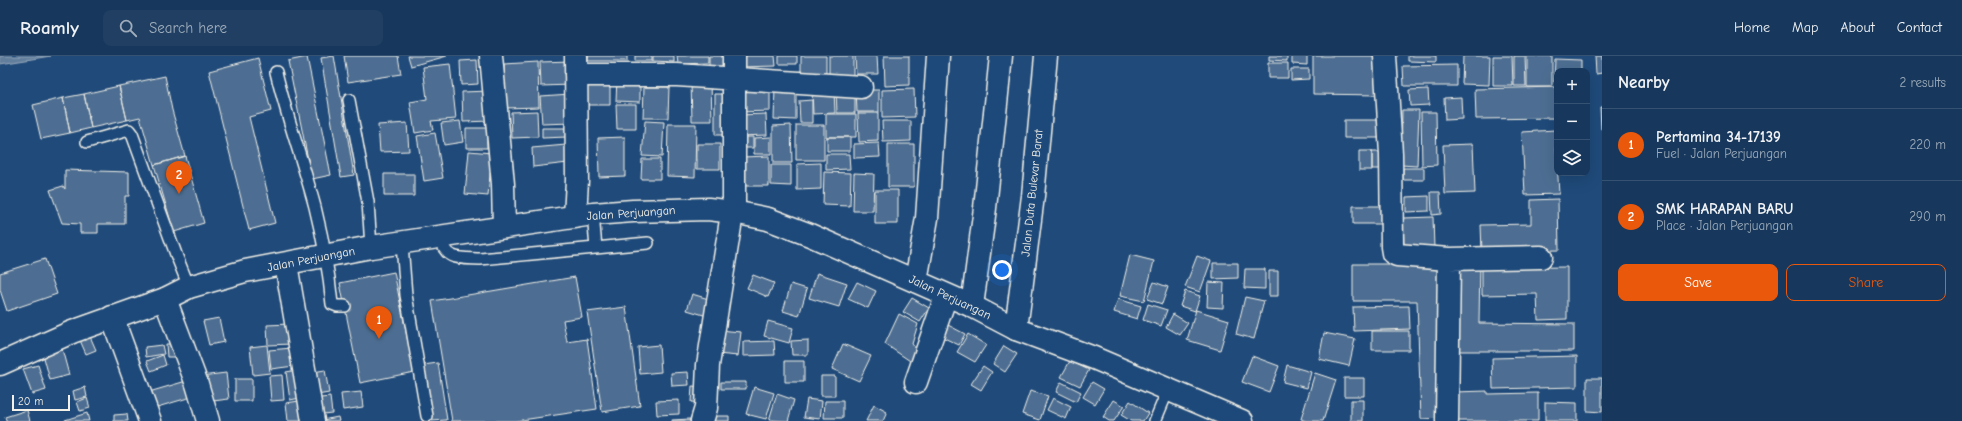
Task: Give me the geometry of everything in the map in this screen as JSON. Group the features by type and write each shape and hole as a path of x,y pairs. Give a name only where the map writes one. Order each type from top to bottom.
{"street":[{"path":"491,56 503,184 504,227"},
{"path":"702,421 706,408 708,365 731,220 734,212 734,56"},
{"path":"916,281 927,218 938,56"},
{"path":"972,306 985,208 1002,56"},
{"name":"Jalan Duta Bulevar Barat","path":"1016,329 1034,196 1046,56"},
{"path":"1385,56 1391,154 1393,253 1397,255 1449,259 1541,257"},
{"path":"587,216 577,180 576,66 677,75 861,87"},
{"name":"Jalan Perjuangan","path":"0,364 112,317 165,298 190,287 245,271 371,247 402,244 440,236 504,227 587,216 708,209 734,212 768,219 810,235 916,281 946,296 972,306 1016,329 1094,358 1242,421"},
{"path":"1447,421 1449,259"},
{"path":"286,264 313,421"},
{"path":"916,382 946,296"},
{"path":"165,298 208,421"},
{"path":"112,317 150,421"}],"lane":[{"path":"276,72 282,99 315,208 324,256 328,269 332,304 337,306 345,306"},
{"path":"349,100 368,202 371,247"},
{"path":"87,142 129,130 132,134 177,257 190,287"},
{"path":"587,216 596,248"},
{"path":"440,236 444,250 448,254 480,259 648,243"},
{"path":"402,244 402,295 427,416"},
{"path":"1155,421 1168,390"}],"water":[{"path":"0,56 51,56 0,64"}],"building":[{"path":"334,56 354,175 341,177 321,58"},
{"path":"344,56 398,56 401,74 348,82"},
{"path":"408,56 447,56 411,66"},
{"path":"588,56 627,56 627,61 588,61"},
{"path":"635,56 652,56 652,61 635,61"},
{"path":"653,56 674,56 674,62 653,61"},
{"path":"677,56 708,56 708,63 678,64"},
{"path":"709,56 730,56 730,67 709,67"},
{"path":"741,56 775,56 776,66 741,67"},
{"path":"779,56 797,56 797,64 779,64"},
{"path":"801,56 826,56 826,78 801,79"},
{"path":"829,56 853,56 853,82 829,83"},
{"path":"855,56 877,56 878,74 856,74"},
{"path":"884,56 909,56 909,85 885,86"},
{"path":"1269,56 1287,56 1287,61 1269,60"},
{"path":"1292,56 1307,56 1307,65 1292,64"},
{"path":"1313,56 1378,56 1378,95 1313,94"},
{"path":"1408,56 1436,56 1436,62 1408,61"},
{"path":"1463,56 1490,56 1489,85 1462,84"},
{"path":"1493,56 1512,56 1513,86 1493,86"},
{"path":"1514,56 1525,56 1526,86 1514,86"},
{"path":"1527,56 1552,56 1552,87 1527,87"},
{"path":"1595,56 1602,56 1602,73 1596,74"},
{"path":"307,57 331,175 312,179 288,61"},
{"path":"258,58 271,111 249,117 275,223 249,230 209,71"},
{"path":"1555,59 1581,60 1581,68 1555,68"},
{"path":"477,60 478,84 461,85 460,61"},
{"path":"571,61 572,85 541,86 540,62"},
{"path":"538,62 539,107 505,108 504,64"},
{"path":"1268,63 1288,63 1288,78 1268,78"},
{"path":"450,64 456,119 431,121 433,130 415,133 410,102 427,99 423,67"},
{"path":"1457,65 1457,86 1404,86 1403,66"},
{"path":"1291,69 1309,69 1309,79 1291,80"},
{"path":"165,76 172,110 185,156 154,165 140,117 127,120 119,86"},
{"path":"617,78 640,79 640,102 616,101"},
{"path":"711,81 712,121 692,121 691,82"},
{"path":"586,82 610,82 610,105 586,105"},
{"path":"119,86 127,120 91,128 84,94"},
{"path":"644,87 669,87 668,118 643,118"},
{"path":"1554,87 1554,118 1476,119 1475,89"},
{"path":"775,88 796,88 796,120 774,119"},
{"path":"770,89 770,111 739,112 739,90"},
{"path":"914,89 915,117 882,118 882,90"},
{"path":"1428,89 1429,105 1410,106 1409,90"},
{"path":"834,90 835,113 813,114 812,91"},
{"path":"855,90 855,113 837,113 836,91"},
{"path":"856,90 879,90 879,112 857,112"},
{"path":"490,91 490,121 463,122 462,92"},
{"path":"84,94 91,128 70,133 63,98"},
{"path":"571,94 572,123 542,124 540,96"},
{"path":"715,94 731,94 731,135 715,135"},
{"path":"1461,97 1462,119 1445,120 1444,98"},
{"path":"63,98 70,133 41,139 33,105"},
{"path":"812,100 812,123 800,123 799,101"},
{"path":"616,104 636,104 636,129 617,129"},
{"path":"1600,107 1602,107 1602,129 1601,129"},
{"path":"1402,110 1419,110 1417,166 1401,165"},
{"path":"537,111 538,137 512,138 511,112"},
{"path":"1421,112 1436,112 1437,165 1422,166"},
{"path":"858,113 878,113 878,141 859,142"},
{"path":"766,114 767,135 739,136 739,115"},
{"path":"826,114 856,114 856,137 826,137"},
{"path":"1344,120 1383,120 1383,138 1344,138"},
{"path":"460,121 463,142 444,145 441,123"},
{"path":"645,121 664,122 662,157 642,156"},
{"path":"882,121 911,121 911,141 883,142"},
{"path":"407,123 409,151 380,152 378,125"},
{"path":"668,124 696,124 695,177 667,176"},
{"path":"791,125 792,163 773,163 773,126"},
{"path":"796,125 824,125 824,160 796,160"},
{"path":"466,128 487,128 487,148 466,148"},
{"path":"542,128 566,128 567,137 542,138"},
{"path":"1554,130 1554,176 1558,176 1559,194 1525,195 1522,132"},
{"path":"435,133 443,178 424,181 417,136"},
{"path":"625,137 625,176 599,177 598,138"},
{"path":"735,137 753,137 753,148 735,148"},
{"path":"771,137 771,154 754,154 754,138"},
{"path":"827,137 850,137 850,151 827,151"},
{"path":"879,143 880,157 854,158 854,144"},
{"path":"697,144 720,144 720,169 697,169"},
{"path":"888,144 914,144 914,187 888,187"},
{"path":"1473,144 1475,193 1445,194 1443,145"},
{"path":"566,145 568,163 533,167 532,148"},
{"path":"469,151 492,153 488,196 465,194"},
{"path":"1359,151 1372,151 1372,170 1359,170"},
{"path":"1372,152 1390,152 1390,169 1372,169"},
{"path":"826,154 849,154 850,169 826,170"},
{"path":"185,156 204,223 174,232 154,165"},
{"path":"769,156 769,186 742,186 742,157"},
{"path":"642,159 660,159 660,179 641,179"},
{"path":"821,163 821,189 797,190 797,164"},
{"path":"771,165 791,165 791,186 771,185"},
{"path":"1403,168 1424,168 1424,180 1403,180"},
{"path":"65,170 129,172 129,196 125,196 125,224 98,224 98,233 80,233 80,224 62,223 50,190 63,186 65,189"},
{"path":"824,172 851,173 850,206 823,205"},
{"path":"854,173 874,174 873,211 853,211"},
{"path":"384,174 414,174 414,196 384,196"},
{"path":"875,190 898,190 898,224 875,224"},
{"path":"1431,192 1440,192 1441,214 1432,215"},
{"path":"1429,196 1429,211 1406,212 1406,197"},
{"path":"1558,199 1559,250 1482,252 1481,225 1531,224 1531,200"},
{"path":"1353,206 1381,206 1381,224 1353,224"},
{"path":"1433,217 1434,248 1404,249 1403,218"},
{"path":"1130,255 1154,261 1144,301 1120,296"},
{"path":"1197,256 1211,261 1200,292 1185,287"},
{"path":"45,259 57,294 7,311 0,290 0,273"},
{"path":"1454,260 1480,260 1479,323 1574,324 1574,351 1453,351"},
{"path":"1213,263 1238,263 1238,278 1213,279"},
{"path":"1353,264 1442,264 1445,418 1421,419 1417,301 1353,301"},
{"path":"1567,267 1567,319 1538,320 1537,294 1482,295 1482,268"},
{"path":"1245,269 1265,269 1265,289 1244,288"},
{"path":"1269,271 1278,271 1278,296 1269,296"},
{"path":"394,272 414,372 360,383 340,283"},
{"path":"817,273 847,283 839,307 809,298"},
{"path":"753,275 774,283 768,297 747,288"},
{"path":"575,277 582,317 563,320 567,342 587,339 597,409 515,421 452,421 432,301"},
{"path":"857,282 876,291 868,308 848,299"},
{"path":"1154,282 1168,287 1162,304 1147,299"},
{"path":"1208,282 1224,283 1223,308 1207,307"},
{"path":"791,284 807,289 799,316 783,311"},
{"path":"1185,291 1200,296 1195,311 1180,306"},
{"path":"692,294 712,300 707,316 687,310"},
{"path":"1245,297 1264,301 1254,339 1236,334"},
{"path":"912,298 929,308 920,322 903,312"},
{"path":"1118,299 1141,306 1137,319 1114,312"},
{"path":"1148,304 1167,310 1161,326 1143,320"},
{"path":"1409,306 1410,329 1354,331 1353,307"},
{"path":"626,307 640,406 602,412 587,312"},
{"path":"1196,310 1229,320 1220,350 1187,340"},
{"path":"899,314 918,324 912,344 921,355 916,365 885,344"},
{"path":"1173,314 1188,323 1180,335 1166,327"},
{"path":"219,318 224,342 209,345 203,321"},
{"path":"768,321 793,328 789,343 764,336"},
{"path":"289,324 291,344 268,345 267,325"},
{"path":"948,325 965,334 959,345 942,337"},
{"path":"719,330 741,332 738,356 717,354"},
{"path":"1372,331 1409,331 1409,350 1372,350"},
{"path":"1324,333 1355,339 1349,366 1319,359"},
{"path":"89,334 96,350 86,354 79,338"},
{"path":"968,334 986,345 975,362 957,352"},
{"path":"808,340 808,355 792,355 791,341"},
{"path":"774,341 775,355 743,356 743,342"},
{"path":"166,344 181,344 181,357 167,357"},
{"path":"843,344 871,356 859,381 832,369"},
{"path":"162,345 164,354 146,357 145,347"},
{"path":"267,345 270,373 253,375 250,347"},
{"path":"659,345 661,372 640,374 638,347"},
{"path":"1004,346 1017,354 1005,372 993,364"},
{"path":"292,348 294,366 271,369 269,350"},
{"path":"62,349 69,375 50,380 43,354"},
{"path":"163,355 166,365 151,371 147,361"},
{"path":"1252,356 1279,366 1269,392 1242,382"},
{"path":"1577,356 1577,387 1493,389 1492,358"},
{"path":"785,361 804,361 804,382 785,382"},
{"path":"1070,361 1089,370 1080,386 1061,377"},
{"path":"438,363 447,420 432,421 423,365"},
{"path":"38,365 46,390 32,394 23,369"},
{"path":"1287,365 1311,372 1307,388 1283,382"},
{"path":"983,366 992,372 981,390 971,384"},
{"path":"297,370 300,398 290,400 286,372"},
{"path":"325,370 329,393 311,396 307,373"},
{"path":"688,372 689,385 672,386 671,373"},
{"path":"226,373 229,399 205,402 201,376"},
{"path":"1315,373 1336,380 1323,421 1306,421 1301,419"},
{"path":"282,375 284,400 271,401 269,376"},
{"path":"821,376 835,376 835,396 821,396"},
{"path":"1344,378 1364,378 1364,396 1344,396"},
{"path":"1587,378 1602,378 1602,412 1587,411"},
{"path":"193,379 198,395 154,408 149,392"},
{"path":"235,379 252,379 252,401 235,401"},
{"path":"721,382 746,382 746,389 721,389"},
{"path":"1061,382 1081,392 1076,402 1056,392"},
{"path":"1092,382 1104,389 1095,404 1083,397"},
{"path":"692,386 705,387 704,403 691,402"},
{"path":"85,387 87,397 75,400 73,391"},
{"path":"754,387 774,393 766,419 746,414"},
{"path":"1030,391 1048,396 1040,420 1022,414"},
{"path":"1487,391 1487,394 1538,393 1538,421 1455,421 1454,392"},
{"path":"361,392 363,407 343,410 341,394"},
{"path":"777,394 794,400 788,421 769,420"},
{"path":"330,397 332,413 314,415 312,399"},
{"path":"87,398 90,408 80,411 77,402"},
{"path":"1053,398 1071,407 1066,419 1047,410"},
{"path":"807,399 822,401 820,419 804,417"},
{"path":"679,400 679,414 657,415 656,401"},
{"path":"1114,400 1124,406 1114,421 1109,421 1103,417"},
{"path":"1351,400 1363,400 1363,421 1351,421"},
{"path":"299,401 301,421 288,421 286,403"},
{"path":"825,401 843,401 843,418 824,418"},
{"path":"1130,401 1148,413 1143,421 1131,421 1121,415"},
{"path":"1545,402 1577,403 1577,421 1545,421"},
{"path":"874,405 887,412 883,421 866,421"},
{"path":"27,410 30,421 6,421 5,417"},
{"path":"87,413 89,421 65,421 65,420"},
{"path":"127,414 128,421 114,421 114,415"},
{"path":"705,416 729,416 729,421 705,421"},
{"path":"338,417 339,421 317,421"},
{"path":"690,419 690,421 672,421 672,420"}],"place":[{"name":"SMK HARAPAN BARU","path":"179,194"},
{"name":"Pertamina 34-17139","path":"379,339"}]}
